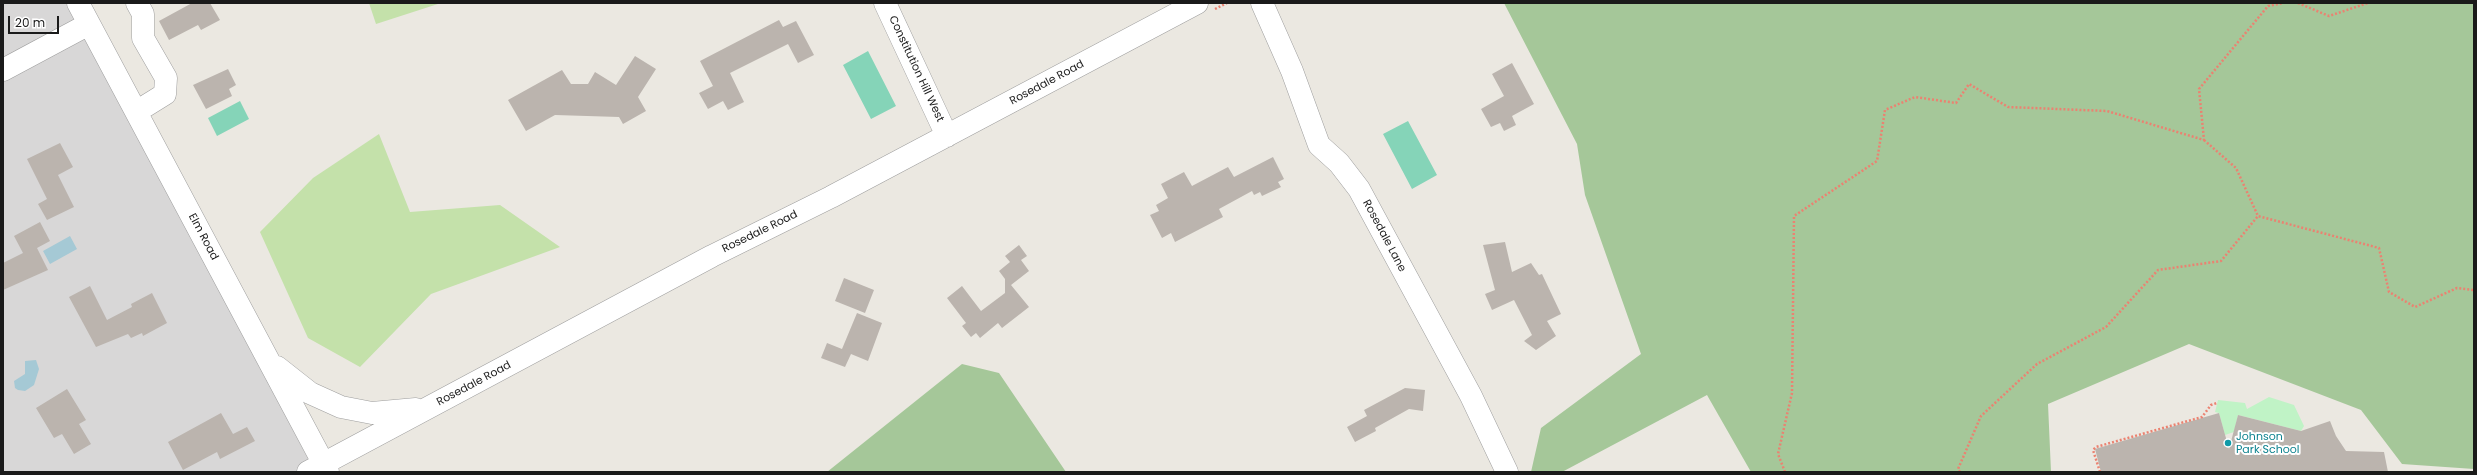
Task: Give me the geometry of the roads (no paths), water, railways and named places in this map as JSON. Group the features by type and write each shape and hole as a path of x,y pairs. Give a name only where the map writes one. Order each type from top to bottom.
{"street":[{"name":"Elm Road","path":"78,3 269,360 320,469"},
{"path":"136,112 165,94 166,78 143,38 143,14 137,3"},
{"name":"Constitution Hill West","path":"885,3 947,136"},
{"name":"Rosedale Road","path":"320,469 436,404 712,256 831,197 1197,3"},
{"name":"Rosedale Lane","path":"1262,3 1292,71 1319,145 1339,163 1359,189 1484,422 1507,472"},
{"path":"3,70 89,24"},
{"path":"269,360 310,393 341,407 364,412 387,413 436,404"}],"water":[{"path":"70,236 77,249 50,264 43,251"},
{"path":"36,360 39,369 34,385 25,391 15,388 14,381 25,374 25,361"}],"place":[{"name":"Johnson Park School","path":"2228,443"}]}
